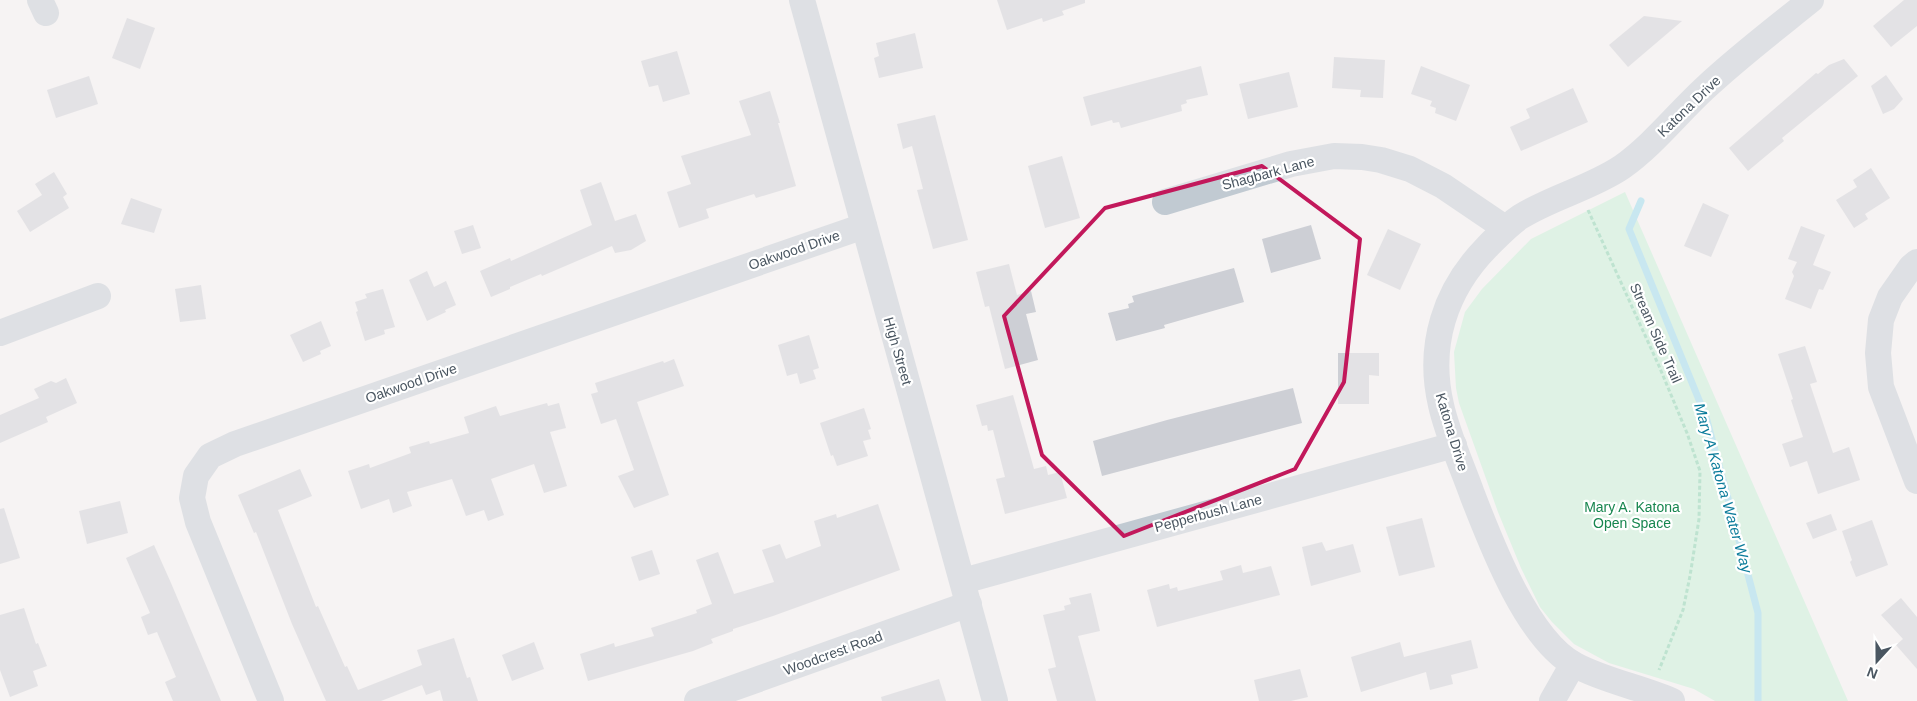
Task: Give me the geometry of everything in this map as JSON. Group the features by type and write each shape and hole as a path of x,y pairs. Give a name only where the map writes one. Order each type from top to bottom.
{"street":[{"name":"Katona Drive","path":"1661,696 1573,664 1531,622 1482,519 1441,406 1437,380 1437,352 1442,328 1450,298 1462,276 1505,228 1549,202 1579,190 1622,166 1645,147 1705,88 1811,0"},
{"name":"High Street","path":"805,1 864,226 966,593 994,701"},
{"name":"Shagbark Lane","path":"1165,202 1291,164 1334,156 1362,157 1381,160 1410,169 1442,186 1505,228"},
{"name":"Oakwood Drive","path":"271,701 198,522 192,498 196,476 210,456 235,444 864,226"},
{"path":"1917,262 1911,266 1890,297 1881,320 1878,353 1881,387 1917,480"},
{"path":"0,333 98,296"},
{"name":"Pepperbush Lane","path":"966,593 1454,445"},
{"name":"Woodcrest Road","path":"697,701 966,593"},
{"path":"1552,701 1573,664"}],"path":[{"name":"Stream Side Trail","path":"1579,190 1659,366 1687,433 1700,472 1699,519 1683,610 1668,651 1661,696"}],"highlighted area":[{"path":"1262,166 1360,239 1344,382 1295,469 1124,536 1042,455 1004,316 1105,208"}],"green space":[{"name":"Mary A. Katona Open Space","path":"1625,192 1848,701 1715,701 1694,689 1609,663 1574,644 1552,622 1540,607 1521,568 1498,512 1459,403 1456,388 1454,352 1465,312 1482,289 1531,239"}],"building":[{"path":"997,0 1085,0 1085,3 1062,11 1064,15 1043,22 1042,18 1007,30"},
{"path":"1904,0 1917,0 1917,26 1891,47 1873,26"},
{"path":"1644,16 1682,21 1628,67 1609,45"},
{"path":"127,18 155,28 140,69 112,58"},
{"path":"915,33 923,68 879,78 874,58 879,56 876,43"},
{"path":"677,51 690,94 663,102 658,85 649,87 641,61"},
{"path":"1334,57 1385,60 1383,98 1360,97 1361,90 1332,88"},
{"path":"1844,59 1858,76 1782,138 1784,141 1748,171 1729,148 1816,73 1818,74 1829,65"},
{"path":"1201,66 1208,95 1186,100 1187,103 1181,105 1182,111 1121,128 1119,122 1113,123 1112,120 1091,126 1083,97"},
{"path":"1421,66 1470,85 1456,121 1435,113 1436,108 1430,106 1432,101 1411,94"},
{"path":"1289,72 1298,107 1248,119 1239,84"},
{"path":"1886,75 1903,99 1894,109 1883,114 1871,86"},
{"path":"89,76 98,104 56,118 47,90"},
{"path":"1573,88 1588,122 1521,151 1510,127 1530,118 1526,109"},
{"path":"770,91 796,186 756,198 754,194 706,209 709,218 679,228 667,192 691,184 681,156 751,135 739,101"},
{"path":"935,115 968,240 933,249 917,190 923,189 912,146 903,149 897,124"},
{"path":"1062,156 1080,218 1045,228 1028,166"},
{"path":"1871,168 1890,198 1865,214 1868,219 1854,228 1836,200 1857,187 1853,180"},
{"path":"54,172 67,194 63,197 69,208 30,232 17,211 42,195 35,184"},
{"path":"601,182 615,221 636,214 646,241 631,250 615,253 612,246 542,276 541,274 510,287 510,289 491,297 480,271 510,258 511,261 592,225 580,190"},
{"path":"131,198 162,209 154,233 121,224"},
{"path":"1703,203 1729,215 1711,257 1684,246"},
{"path":"473,225 481,248 462,254 454,231"},
{"path":"1311,225 1321,259 1271,273 1262,239"},
{"path":"1801,226 1825,235 1813,265 1831,272 1823,290 1819,289 1811,309 1785,299 1794,276 1792,272 1797,262 1788,259"},
{"path":"1388,229 1421,244 1400,290 1367,275"},
{"path":"1009,264 1017,295 1031,291 1036,312 1026,314 1038,360 1005,369 989,306 985,307 976,272"},
{"path":"1234,268 1244,302 1164,325 1165,328 1116,341 1108,313 1129,308 1128,304 1134,302 1132,296"},
{"path":"427,271 434,287 446,281 456,305 427,321 409,280"},
{"path":"201,285 206,319 180,322 175,289"},
{"path":"383,289 395,327 384,330 385,334 365,341 356,312 358,311 355,302 367,298 365,294"},
{"path":"321,321 331,346 320,351 321,354 303,362 290,335"},
{"path":"809,335 819,368 813,370 816,379 800,384 797,373 787,376 778,345"},
{"path":"1805,346 1817,382 1810,384 1833,453 1849,447 1860,480 1818,494 1807,461 1790,467 1782,444 1803,437 1778,354"},
{"path":"1338,353 1379,353 1379,376 1369,375 1369,404 1338,404"},
{"path":"674,359 684,386 637,402 669,495 634,508 618,476 634,470 616,419 601,424 591,394 598,392 595,383"},
{"path":"66,378 77,403 46,417 48,422 0,443 0,415 39,398 34,389 51,381 56,383"},
{"path":"1293,388 1302,423 1102,476 1093,441"},
{"path":"1013,395 1034,469 1046,466 1048,475 1060,472 1067,498 1005,514 996,479 1005,477 993,430 988,431 987,425 982,426 976,405"},
{"path":"547,403 548,406 559,403 566,428 550,432 567,486 544,493 534,464 491,479 504,515 488,521 484,510 466,516 452,479 407,492 412,506 393,513 389,499 361,509 348,471 369,464 370,468 411,453 409,447 429,441 430,444 469,433 464,417 496,406 500,416"},
{"path":"864,408 871,429 868,430 871,439 863,441 868,456 837,466 833,455 831,456 820,423"},
{"path":"300,469 312,496 278,510 316,607 318,606 345,667 347,666 358,690 422,665 417,650 454,638 467,678 470,677 478,701 443,701 440,690 426,695 422,685 381,701 326,701 292,624 256,532 254,533 238,495"},
{"path":"120,501 128,533 87,544 79,511"},
{"path":"878,504 900,570 733,629 733,631 711,639 713,643 693,651 588,681 580,654 614,643 615,647 654,636 651,628 697,613 696,610 712,604 696,560 718,552 734,594 774,582 762,550 780,544 786,559 821,546 814,521 836,514 837,518"},
{"path":"4,508 20,558 0,564 0,509"},
{"path":"1831,514 1837,530 1813,539 1806,523"},
{"path":"1422,518 1435,567 1399,576 1386,527"},
{"path":"1872,520 1888,565 1856,577 1842,531"},
{"path":"1322,542 1326,551 1353,544 1361,572 1311,586 1302,547"},
{"path":"154,545 221,701 173,701 165,682 176,677 157,632 148,635 141,617 150,613 126,558"},
{"path":"652,550 660,574 639,581 631,557"},
{"path":"1241,565 1243,573 1271,566 1280,595 1157,627 1147,590 1169,584 1170,589 1177,587 1178,591 1223,580 1220,571"},
{"path":"1091,593 1100,631 1078,636 1096,701 1057,701 1048,669 1056,667 1043,615 1065,610 1064,606 1071,604 1069,598"},
{"path":"1901,598 1917,617 1917,669 1896,645 1903,639 1881,615"},
{"path":"24,608 36,644 38,643 47,666 33,671 38,686 10,697 0,670 0,615"},
{"path":"1471,640 1478,668 1451,675 1453,684 1430,690 1426,672 1361,692 1351,657 1400,642 1404,657"},
{"path":"534,642 544,669 512,681 502,655"},
{"path":"1300,669 1308,697 1291,701 1259,701 1254,680"},
{"path":"939,679 946,701 882,701 881,697"}],"waterway":[{"name":"Mary A Katona Water Way","path":"1641,201 1629,229 1706,417 1758,613 1758,701"}]}
